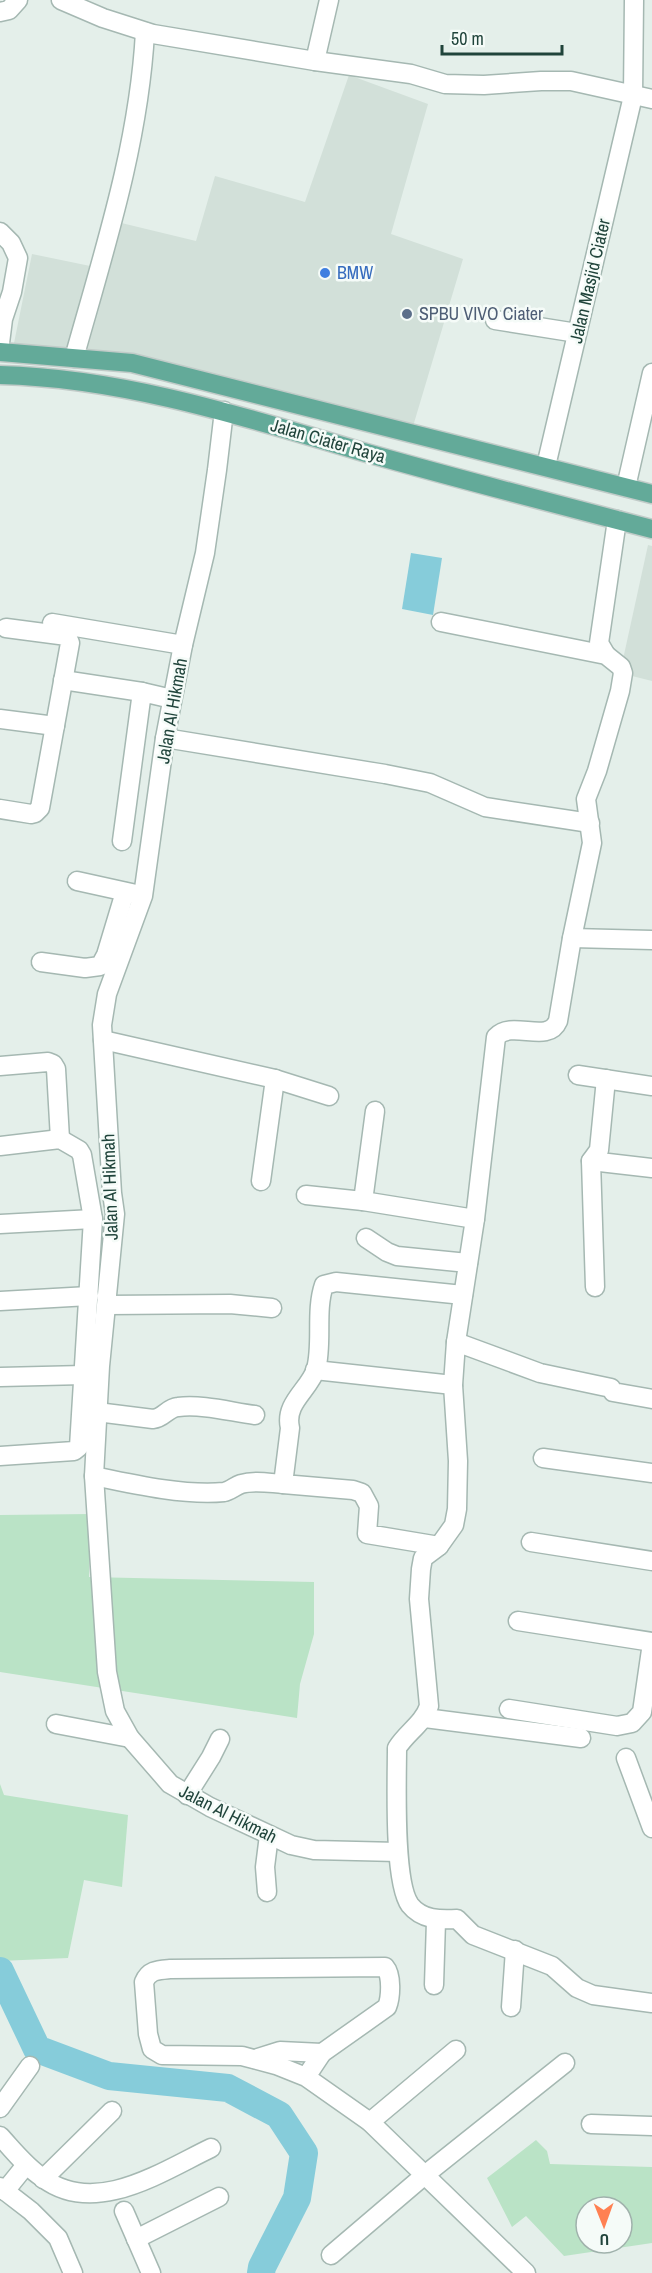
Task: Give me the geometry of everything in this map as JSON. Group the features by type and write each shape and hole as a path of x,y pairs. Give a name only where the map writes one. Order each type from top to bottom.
{"main road":[{"name":"Jalan Ciater Raya","path":"0,352 132,363 652,494"},
{"name":"Jalan Ciater Raya","path":"0,375 36,376 110,387 224,411 490,488 652,529"},
{"path":"490,488 500,457"}],"street":[{"path":"0,12 9,10 18,0"},
{"path":"61,0 88,5 103,18 145,32 315,61 411,74 445,84 484,85 571,81 652,99"},
{"path":"315,61 329,0"},
{"name":"Jalan Masjid Ciater","path":"546,466 633,96 634,0"},
{"path":"74,358 126,168 141,87 145,32"},
{"path":"0,232 11,243 18,258 12,292 3,320 0,343"},
{"path":"495,320 577,333"},
{"path":"626,488 652,373"},
{"name":"Jalan Al Hikmah","path":"224,411 205,553 172,699 143,896 106,994 102,1025 115,1214 97,1412 94,1476 107,1672 115,1711 130,1738 170,1784 187,1795 291,1845 314,1850 398,1852"},
{"path":"606,656 599,643 617,520"},
{"path":"0,810 31,814 38,812 70,643 68,636 3,627 6,619 18,618 183,645"},
{"path":"441,622 606,656 621,667 623,673 600,760 586,800 592,843 556,1026 549,1031 507,1029 496,1037 475,1219 456,1342 453,1385 458,1461 457,1509 454,1525 439,1546 423,1558 421,1569 420,1599 429,1706 425,1718 405,1736 397,1748 398,1852 405,1896 416,1911 436,1921 457,1919 472,1935 552,1966 577,1988 593,1995 652,2003"},
{"path":"63,680 172,699"},
{"path":"122,841 142,692"},
{"path":"0,719 55,726"},
{"path":"165,738 396,776 430,783 485,807 590,823"},
{"path":"77,881 143,896"},
{"path":"41,963 85,968 100,966 106,955 125,892"},
{"path":"572,938 652,940"},
{"path":"103,1040 275,1079 329,1096"},
{"path":"0,1066 48,1062 53,1064 56,1069 60,1139"},
{"path":"578,1075 652,1086"},
{"path":"261,1181 275,1079"},
{"path":"595,1287 591,1161 599,1150 606,1079"},
{"path":"363,1201 375,1111"},
{"path":"0,1146 60,1139 81,1152 93,1219 84,1375 77,1450 0,1456"},
{"path":"591,1161 652,1168"},
{"path":"306,1195 363,1201 475,1219"},
{"path":"0,1224 93,1219"},
{"path":"366,1238 397,1256 468,1263"},
{"path":"283,1484 290,1428 288,1421 292,1405 315,1370 322,1292 326,1284 336,1282 463,1295"},
{"path":"0,1301 89,1296"},
{"path":"108,1305 230,1304 272,1308"},
{"path":"456,1342 540,1373 611,1388 613,1392 652,1399"},
{"path":"315,1370 453,1385"},
{"path":"0,1377 84,1375"},
{"path":"97,1412 153,1419 159,1419 172,1408 189,1407 255,1414"},
{"path":"543,1458 652,1473"},
{"path":"94,1476 158,1488 196,1491 226,1492 241,1484 257,1482 353,1490 362,1493 369,1506 367,1534 439,1546"},
{"path":"531,1542 652,1562"},
{"path":"509,1709 617,1726 632,1723 642,1712 652,1648 518,1621"},
{"path":"425,1718 581,1738"},
{"path":"56,1724 130,1738"},
{"path":"187,1795 211,1757 219,1739"},
{"path":"626,1758 652,1828"},
{"path":"267,1892 265,1867 269,1835"},
{"path":"434,1985 436,1921"},
{"path":"511,2007 515,1950"},
{"path":"306,2077 322,2053 387,2007 389,1974 385,1967 170,1969 152,1971 146,1977 144,1982 148,2034 152,2049 162,2055 226,2054 255,2059 306,2077 370,2122 526,2273"},
{"path":"370,2122 456,2050"},
{"path":"255,2059 280,2051 322,2053"},
{"path":"331,2255 426,2174 565,2063"},
{"path":"0,2108 30,2066"},
{"path":"44,2179 112,2111"},
{"path":"591,2124 649,2123"},
{"path":"0,2136 26,2165 44,2179 71,2193 91,2194 110,2191 146,2179 211,2148"},
{"path":"26,2165 2,2189 32,2211 58,2238 73,2273"},
{"path":"136,2239 219,2197"},
{"path":"124,2211 151,2273"}],"shaded area":[{"path":"349,75 428,104 391,234 463,259 411,433 103,357 12,353 32,254 95,267 109,220 196,241 215,176 305,202"},
{"path":"648,545 652,546 652,681 620,673"}],"green space":[{"path":"91,1514 89,1577 314,1582 314,1634 300,1684 297,1718 0,1672 0,1515"},
{"path":"0,1784 4,1795 128,1815 122,1887 84,1880 68,1958 0,1961"},
{"path":"536,2140 547,2151 550,2164 652,2167 652,2243 634,2246 634,2195 574,2195 574,2255 564,2256 526,2216 512,2227 487,2178"}],"water":[{"path":"411,553 442,558 433,615 402,609"}],"waterway":[{"path":"0,1971 37,2049 109,2076 228,2088 279,2115 304,2153 297,2198 261,2273"}],"place":[{"name":"BMW","path":"325,273"},
{"name":"SPBU VIVO Ciater","path":"407,314"}]}
